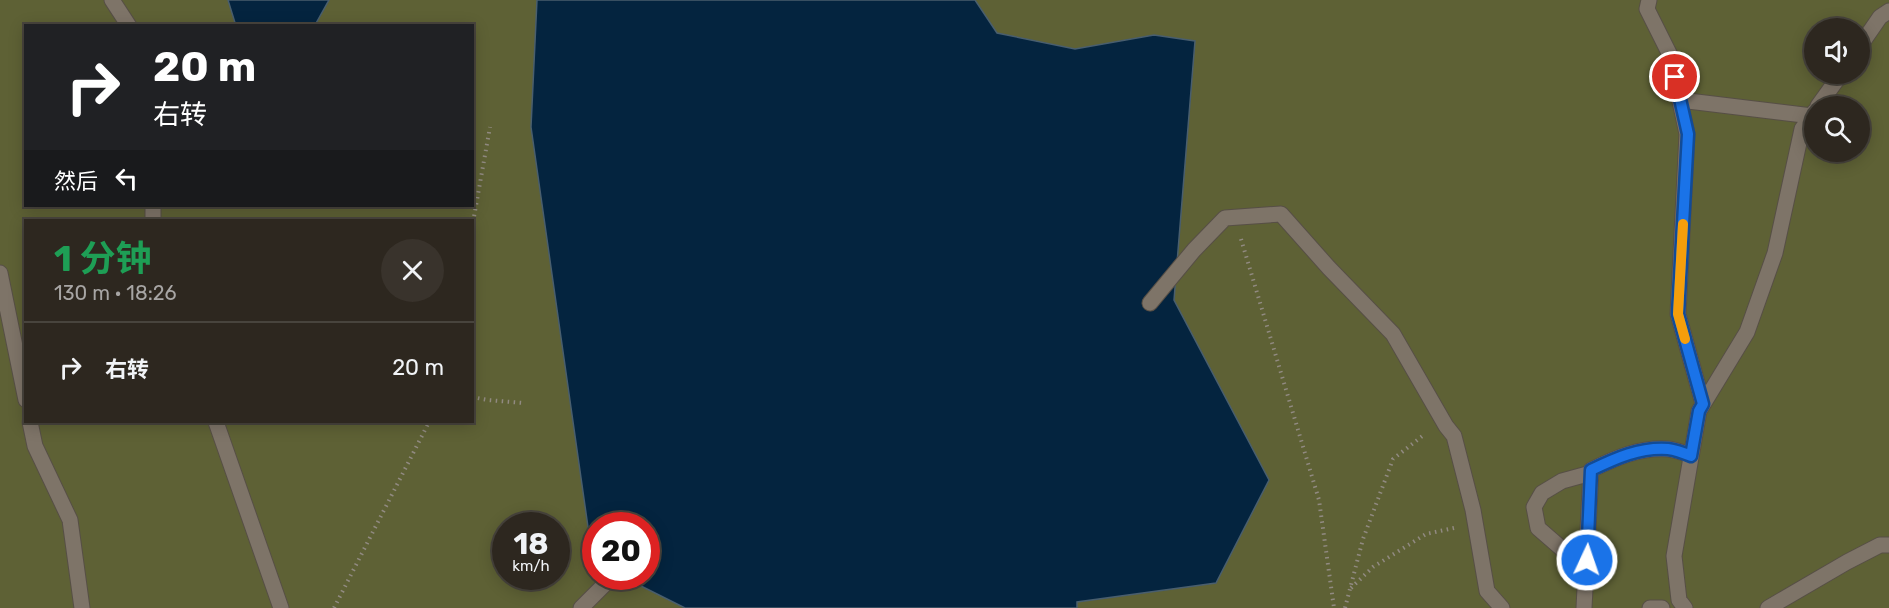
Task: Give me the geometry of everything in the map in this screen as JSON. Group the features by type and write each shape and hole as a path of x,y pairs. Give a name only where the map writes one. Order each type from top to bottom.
{"lane":[{"path":"112,0 128,24"},
{"path":"1649,0 1647,9 1670,55 1688,134 1678,314 1703,404"},
{"path":"1870,32 1880,17 1889,11"},
{"path":"1680,100 1804,110"},
{"path":"1685,608 1679,600 1674,556 1699,411 1747,332 1775,253 1804,126"},
{"path":"1150,303 1194,250 1226,218 1281,214 1393,334 1454,436 1475,523 1487,591 1502,608"},
{"path":"0,273 24,390"},
{"path":"30,423 35,446 70,520 82,608"},
{"path":"216,423 281,608"},
{"path":"1584,608 1591,470 1621,456 1642,451 1670,449 1691,456"},
{"path":"1586,574 1538,528 1534,507 1542,493 1563,480 1591,473"},
{"path":"1768,608 1847,562 1880,545 1889,545"},
{"path":"581,608 599,590"},
{"path":"1650,608 1662,608"}],"path":[{"path":"474,219 490,127"},
{"path":"1235,218 1319,500 1334,608"},
{"path":"474,397 523,403"},
{"path":"334,608 428,423"},
{"path":"1345,608 1363,539 1393,459 1434,427 1446,426"},
{"path":"1349,590 1373,567 1426,534 1475,523"}],"green space":[{"path":"0,0 1889,0 1889,608 0,608"}],"water":[{"path":"228,0 329,0 316,24 235,24"},
{"path":"537,0 975,0 997,33 1075,49 1154,35 1195,41 1174,300 1269,480 1216,583 1077,602 1077,608 685,608 649,590 660,590 660,512 586,512 531,127"}],"slow traffic":[{"path":"1683,224 1678,314 1685,339"}],"route":[{"path":"1587,560 1591,470 1621,456 1642,451 1670,449 1691,456 1699,411 1703,404 1678,314 1688,134 1675,77"}]}
